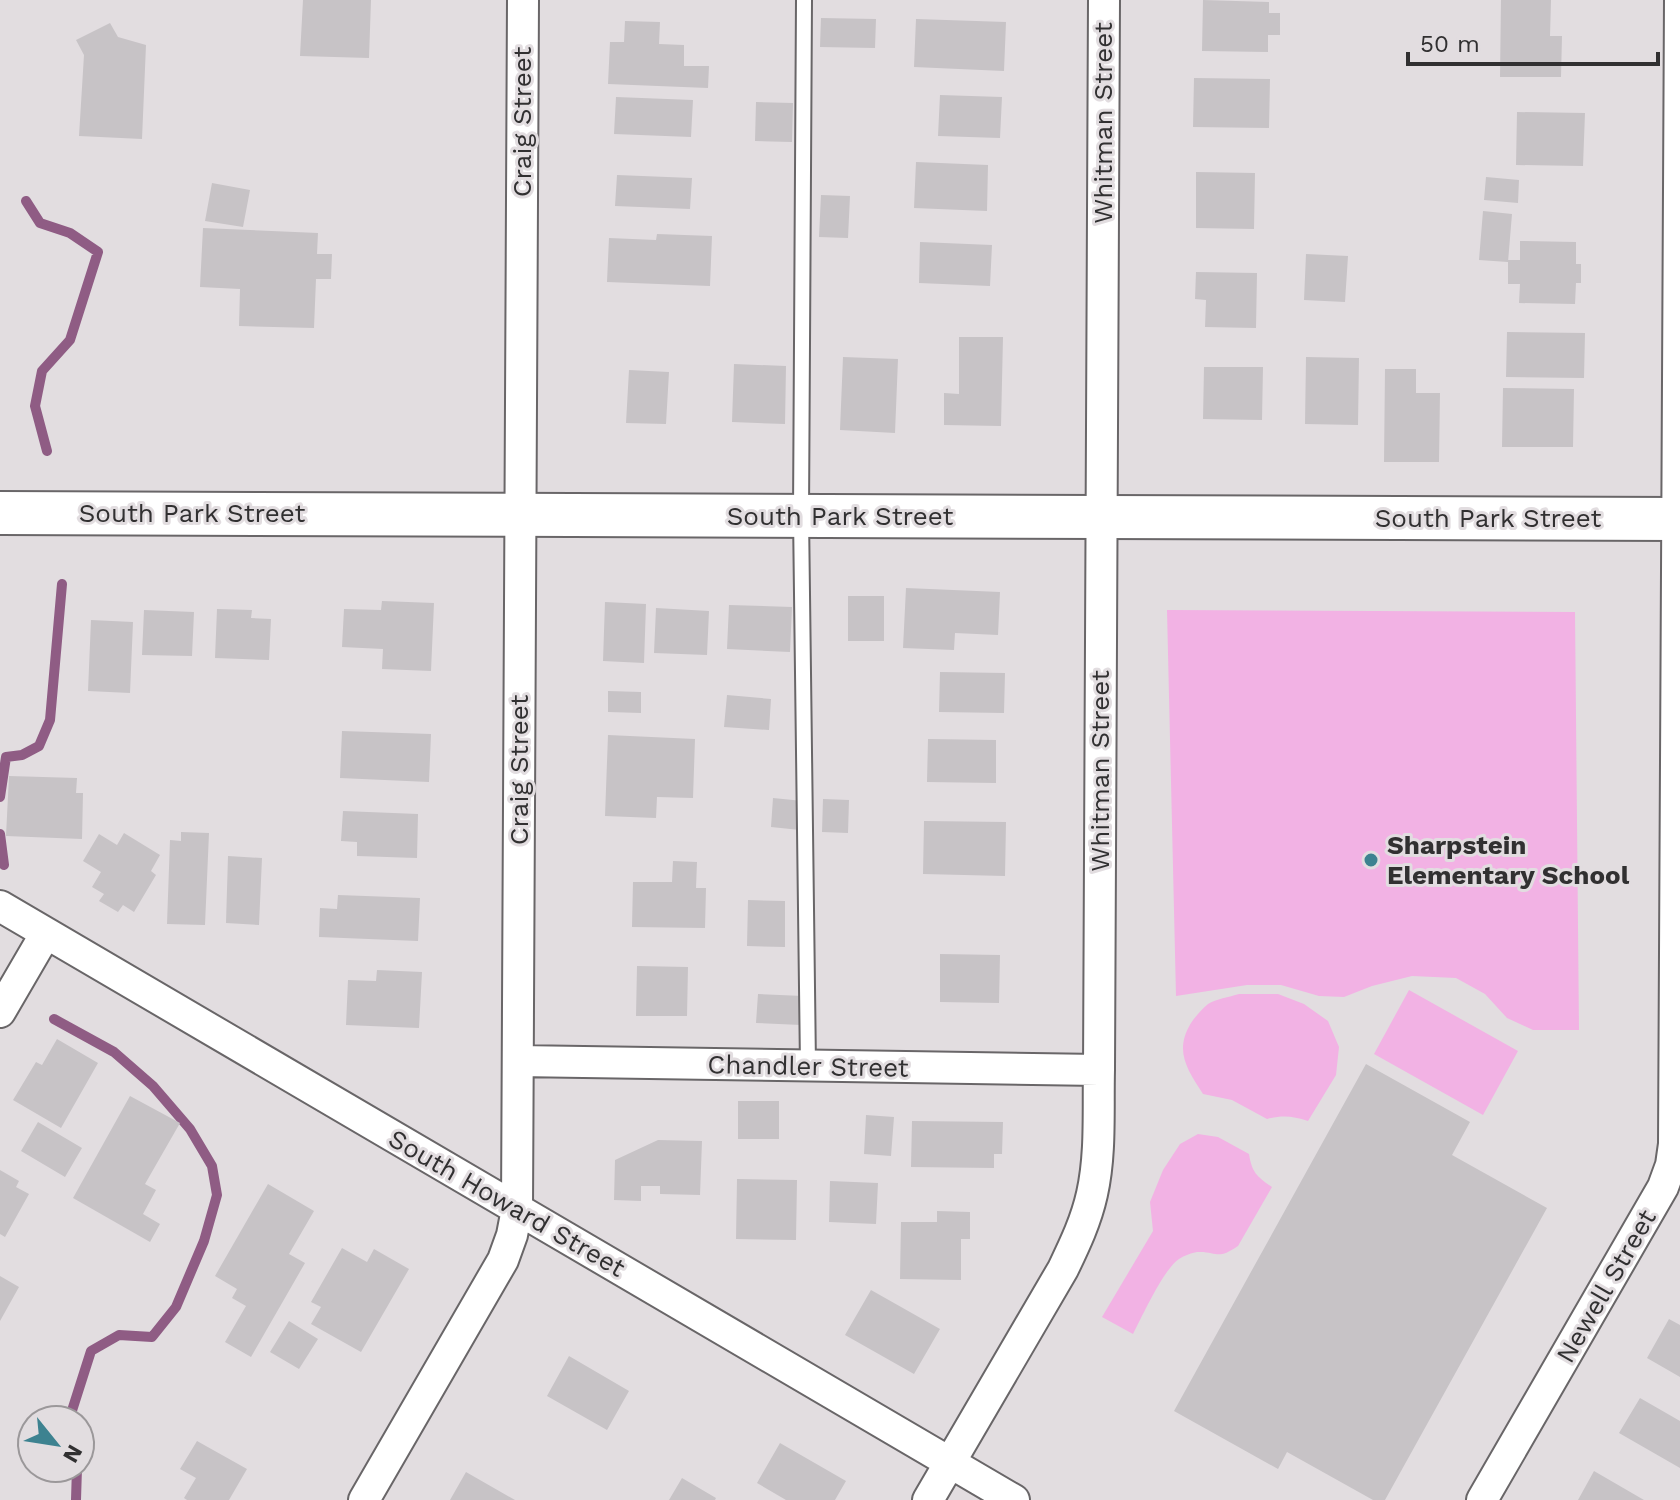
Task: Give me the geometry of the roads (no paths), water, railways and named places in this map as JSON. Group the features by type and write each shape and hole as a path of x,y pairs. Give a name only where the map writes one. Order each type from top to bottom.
{"main road":[{"name":"South Park Street","path":"0,513 1678,519"}],"street":[{"name":"Craig Street","path":"364,1500 503,1260 517,1209 523,0"},
{"name":"Whitman Street","path":"928,1500 1063,1269 1081,1233 1093,1192 1099,1070 1104,0"},
{"name":"Newell Street","path":"1482,1500 1663,1187 1674,1144 1680,0"},
{"name":"South Howard Street","path":"0,906 1014,1500"},
{"path":"0,1012 46,933"},
{"name":"Chandler Street","path":"518,1061 1099,1070"}],"lane":[{"path":"804,0 801,515 808,1066"}],"waterway":[{"path":"26,201 40,223 70,233 98,252 70,340 42,371 35,406 47,451"},
{"path":"0,797 6,757 22,755 39,746 50,720 62,584"},
{"path":"0,834 4,865"},
{"path":"54,1019 114,1052 153,1086 190,1129 212,1166 217,1195 204,1241 176,1307 152,1337 119,1335 91,1351 74,1404"},
{"path":"76,1484 76,1500"}],"place":[{"name":"Sharpstein Elementary School","path":"1371,860"}]}
